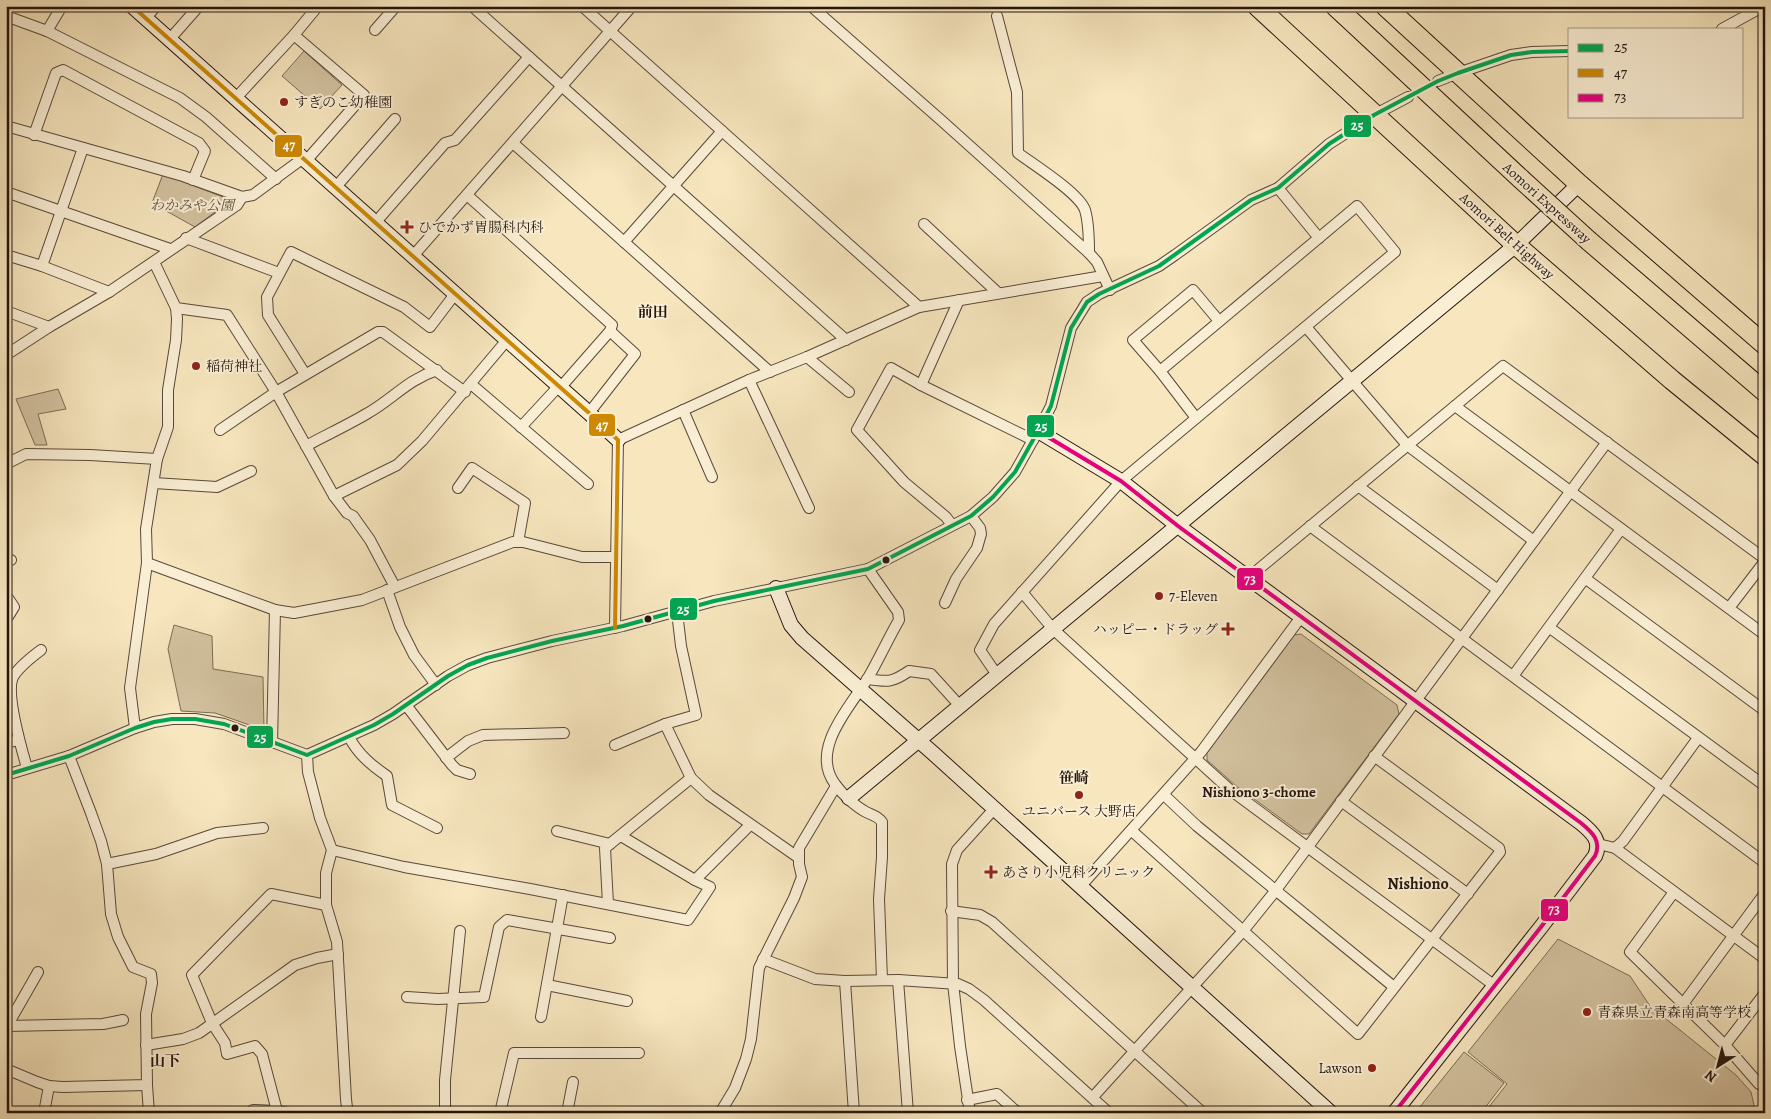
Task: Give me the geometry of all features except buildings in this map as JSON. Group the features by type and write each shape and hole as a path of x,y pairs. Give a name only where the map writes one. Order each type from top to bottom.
{"highway":[{"name":"Aomori Belt Highway","path":"1257,6 1516,245 1672,380 1765,456"},
{"name":"Aomori Expressway","path":"1335,6 1521,180 1765,392"},
{"path":"1384,6 1579,184 1765,345"}],"street":[{"path":"47,31 62,6"},
{"path":"132,6 618,440 615,628"},
{"path":"145,18 156,6"},
{"path":"169,40 199,6"},
{"path":"235,99 318,6"},
{"path":"375,30 396,6"},
{"path":"472,6 846,340"},
{"path":"582,6 919,307"},
{"path":"413,256 632,6"},
{"path":"811,6 1089,253 1097,262 1110,290"},
{"path":"1724,28 1764,6"},
{"path":"6,16 47,31 180,98 206,117 276,179"},
{"path":"997,16 1018,92 1018,153 1078,199 1085,210 1089,253"},
{"path":"6,126 193,180 242,197 253,195 304,160 364,95 294,35"},
{"path":"1438,81 1511,55 1532,52 1568,51"},
{"path":"375,223 445,143 455,140 529,57"},
{"path":"34,135 56,73 62,70 199,142 205,151 193,180"},
{"path":"6,775 68,756 134,728 154,722 195,719 224,724 307,755 349,738 374,725 468,666 487,658 552,641 615,628 714,601 868,569 971,516 994,497 1015,472 1051,406 1071,328 1087,302 1159,266 1184,250 1251,200 1278,188 1329,144 1374,115 1408,97"},
{"path":"335,188 395,119"},
{"path":"624,242 722,131"},
{"path":"512,143 770,372"},
{"path":"42,266 83,148"},
{"path":"849,798 1516,245 1579,184"},
{"path":"1278,188 1318,238"},
{"path":"6,192 170,249"},
{"path":"466,195 612,325 610,331 522,427"},
{"path":"6,355 49,326 109,292 154,262 186,238 237,205 242,197"},
{"path":"997,675 980,650 994,624 1121,481 1395,252 1357,206 1160,371"},
{"path":"924,224 998,293"},
{"path":"186,238 279,273"},
{"path":"305,374 268,315 267,297 290,252 404,307 430,327 454,294"},
{"path":"6,254 109,292"},
{"path":"134,728 130,688 147,563 146,530 157,459 168,427 168,390 176,340 176,308 154,262"},
{"path":"618,440 749,380 807,357 919,307 1102,276"},
{"path":"1196,418 1160,371 1133,340 1193,290 1220,321"},
{"path":"920,384 959,300"},
{"path":"176,308 227,315 276,392 334,496 347,513 353,516 370,540 391,588 400,627 414,655 436,685"},
{"path":"6,311 49,326"},
{"path":"1306,327 1407,445 1534,541"},
{"path":"589,413 635,354 610,331"},
{"path":"220,430 305,374 378,332 383,332 437,370 468,388 522,427 588,484"},
{"path":"334,496 397,465 422,441 507,340"},
{"path":"807,357 849,392"},
{"path":"1248,578 1503,366 1765,560 1729,608"},
{"path":"952,525 946,517 904,482 857,430 891,368 920,384 1036,436 1121,481 1178,526 1416,700 1593,833 1598,844 1595,856 1394,1113"},
{"path":"306,446 370,412 422,375 437,370"},
{"path":"749,380 809,508"},
{"path":"1455,406 1765,635"},
{"path":"683,410 712,477"},
{"path":"1092,1098 1243,931 1276,890 1607,442"},
{"path":"6,464 26,454 157,459"},
{"path":"458,488 472,468 525,503 518,542"},
{"path":"154,483 217,487 252,472"},
{"path":"1358,486 1498,590"},
{"path":"945,603 956,580 977,548 981,534 980,528 971,516"},
{"path":"1310,526 1765,863"},
{"path":"1513,676 1621,529"},
{"path":"147,563 275,610 294,613 362,600 513,542 582,557 615,557"},
{"path":"868,569 898,612 899,620 864,684 839,720 829,744 828,769 836,786 866,812 882,822 879,899 882,980"},
{"path":"1586,579 1765,711"},
{"path":"776,588 791,625 802,638 864,684 918,740 1331,1113"},
{"path":"1022,592 1053,629 1229,789 1495,986"},
{"path":"6,595 14,606 6,620"},
{"path":"272,743 275,610"},
{"path":"615,745 665,724 696,715 681,646 677,612"},
{"path":"1080,887 1195,759 1301,617"},
{"path":"1550,628 1765,786"},
{"path":"27,768 14,721 13,678 30,658 41,650"},
{"path":"864,684 887,682 897,679 909,671 931,674 960,706"},
{"path":"406,706 457,770 470,774"},
{"path":"665,724 691,778 709,795 799,858"},
{"path":"446,758 468,741 483,735 564,733"},
{"path":"349,738 356,750 387,776 392,805 437,828"},
{"path":"1616,848 1698,738"},
{"path":"6,743 19,740"},
{"path":"307,755 308,772 320,818 332,850 326,873 326,904 337,942 346,1099 347,1108 350,1113"},
{"path":"68,756 91,813 106,864 111,914 118,937 134,967 151,974 152,983 146,1014 149,1113"},
{"path":"1132,831 1358,1034 1500,852 1500,848 1374,756"},
{"path":"608,904 605,848 691,778"},
{"path":"720,1113 735,1088 746,1059 751,1039 759,968 794,898 802,877 799,848 836,786"},
{"path":"1164,795 1197,826 1394,987"},
{"path":"1342,801 1468,894"},
{"path":"970,1113 953,983 952,864 954,854 994,809"},
{"path":"695,880 750,825"},
{"path":"106,864 156,854 218,834 264,828"},
{"path":"557,831 610,844"},
{"path":"332,850 404,867 563,895 688,920 710,887 621,836"},
{"path":"1598,844 1616,848 1765,959"},
{"path":"1674,892 1630,952 1725,1045 1759,1084 1765,1084"},
{"path":"1683,1004 1765,893"},
{"path":"277,1111 262,1054 255,1046 227,1054 225,1042 212,1023 192,975 271,894 326,904"},
{"path":"542,1017 563,895"},
{"path":"951,911 974,913 986,918 1202,1113"},
{"path":"407,997 438,999 484,997 499,926 507,920 610,938"},
{"path":"445,1113 445,1080 460,931"},
{"path":"146,1045 183,1039 199,1032 295,965 338,954"},
{"path":"763,958 814,979 845,981 898,980 953,983 964,986 974,992 1109,1113"},
{"path":"7,1027 38,972"},
{"path":"898,980 908,1113"},
{"path":"845,981 854,1113"},
{"path":"547,985 627,1000"},
{"path":"1725,1045 1765,993"},
{"path":"7,1027 103,1024 123,1020"},
{"path":"500,1113 514,1053 639,1053"},
{"path":"6,1069 49,1086 147,1085"},
{"path":"568,1113 573,1082"},
{"path":"44,1113 49,1086"},
{"path":"967,1100 997,1094 1018,1113"},
{"path":"252,1113 253,1110 289,1113"}],"green space":[{"path":"304,51 342,85 320,109 282,76"},
{"name":"わかみや公園","path":"163,174 231,200 195,227 152,203"},
{"path":"58,389 66,409 38,414 47,445 35,445 16,399"},
{"path":"174,625 212,636 213,669 263,677 264,730 215,713 181,711 168,649"},
{"path":"1301,634 1397,705 1399,714 1309,834 1302,834 1235,785 1207,760 1207,753 1294,635"},
{"name":"青森県立青森南高等学校","path":"1558,939 1630,976 1650,1006 1736,1075 1751,1092 1754,1105 1751,1113 1484,1113 1507,1084 1468,1052"},
{"path":"1464,1052 1504,1083 1481,1113 1415,1113"}],"transit line":[{"name":"47","path":"132,6 618,440 615,628"},
{"name":"25","path":"6,775 69,756 135,728 172,719 195,719 224,724 307,755 374,725 448,676 468,665 487,658 552,641 623,626 714,601 868,569 971,516 993,497 1015,472 1051,406 1071,328 1087,302 1099,294 1159,266 1251,200 1278,188 1329,144 1374,115 1438,81 1511,55 1532,52 1568,51"},
{"name":"73","path":"1038,431 1121,481 1178,526 1581,823 1595,837 1597,841 1595,856 1394,1113"}],"place":[{"name":"すぎのこ幼稚園","path":"284,102"},
{"name":"ひでかず胃腸科内科","path":"407,227"},
{"name":"稲荷神社","path":"196,366"},
{"name":"7-Eleven","path":"1159,596"},
{"name":"ハッピー・ドラッグ","path":"1228,629"},
{"name":"ユニバース 大野店","path":"1079,795"},
{"name":"あさり小児科クリニック","path":"991,872"},
{"name":"青森県立青森南高等学校","path":"1587,1012"},
{"name":"Lawson","path":"1372,1068"}],"district":[{"name":"前田","path":"653,312"},
{"name":"笹崎","path":"1074,778"},
{"name":"Nishiono 3-chome","path":"1259,792"},
{"name":"Nishiono","path":"1418,884"},
{"name":"山下","path":"165,1061"}]}
